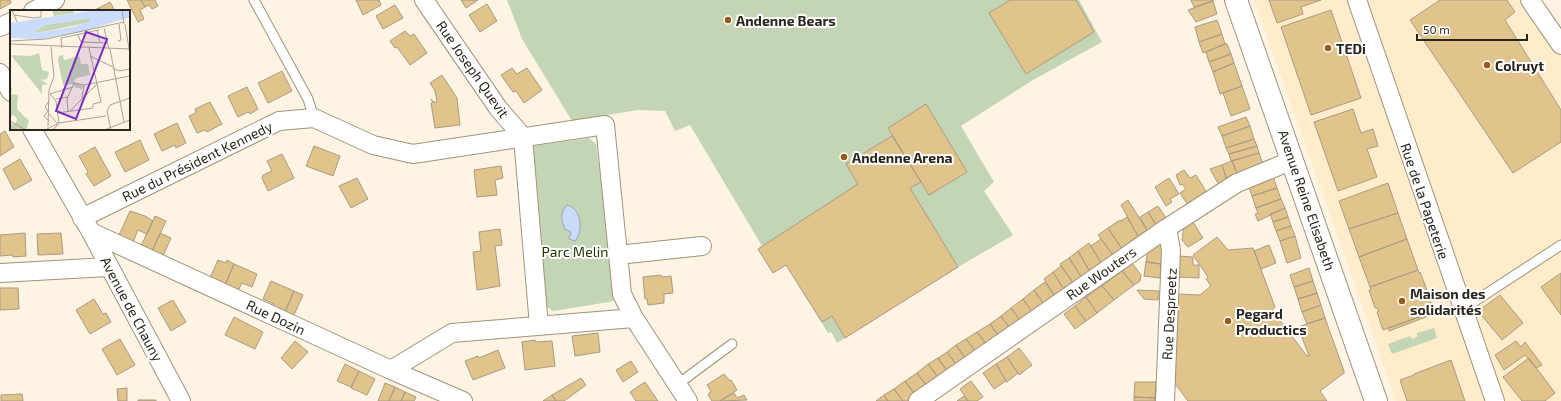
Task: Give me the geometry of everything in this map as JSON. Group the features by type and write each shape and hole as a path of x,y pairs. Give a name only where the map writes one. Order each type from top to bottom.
{"main road":[{"name":"Avenue Reine Elisabeth","path":"1236,0 1376,401"}],"street":[{"path":"35,10 55,0"},
{"name":"Rue Joseph Quevit","path":"424,0 498,108 523,138"},
{"name":"Rue de la Papeterie","path":"1357,0 1495,401"},
{"path":"1530,0 1561,45"},
{"path":"0,27 10,22"},
{"path":"0,73 10,90"},
{"name":"Rue du Président Kennedy","path":"86,225 279,121 314,118 373,145 413,154 605,125 618,255"},
{"name":"Avenue de Chauny","path":"33,130 86,225 181,401"},
{"path":"523,138 539,326"},
{"name":"Rue Wouters","path":"918,401 1167,228 1237,183 1293,160"},
{"name":"Rue Dozin","path":"86,225 391,370 463,401"},
{"name":"Rue Despreetz","path":"1165,401 1171,250 1167,228"},
{"path":"688,401 634,318 622,294 618,255 702,246"},
{"path":"0,273 108,267"},
{"path":"391,370 452,333 634,318"}],"lane":[{"path":"254,0 308,99 314,118"},
{"path":"1463,309 1561,245"},
{"path":"678,384 732,344"}],"shaded area":[{"path":"1254,0 1520,0 1561,57 1561,401 1396,401"}],"green space":[{"name":"Andenne Arena","path":"507,0 1079,0 1102,42 1033,80 961,126 994,182 984,191 1013,235 958,267 837,343 831,332 828,333 786,265 773,273 758,249 762,246 690,125 675,131 665,111 638,110 607,115 605,125 577,129 522,39"},
{"name":"Parc Melin","path":"589,138 596,144 617,296 615,300 609,302 553,311 546,306 532,146"},
{"path":"1434,328 1437,338 1392,354 1388,344 1410,336 1412,339 1417,337 1417,333"}],"water":[{"path":"567,205 575,210 580,220 580,232 575,241 569,239 571,232 565,229 563,223 562,214"}],"building":[{"path":"0,0 10,0 11,3 0,9"},
{"path":"127,0 141,0 145,7 140,10 144,19 138,22"},
{"path":"141,0 155,0 158,6 152,9 149,5 145,7"},
{"path":"356,0 379,0 381,5 363,15"},
{"path":"461,0 478,0 466,8"},
{"path":"1010,0 1076,0 1094,32 1026,74 989,13"},
{"path":"1191,0 1213,0 1213,1 1194,7"},
{"path":"1269,0 1321,0 1301,7 1303,14 1277,23"},
{"name":"Colruyt","path":"1440,0 1507,0 1515,12 1505,20 1561,110 1561,142 1513,173 1410,20"},
{"path":"1213,1 1217,14 1196,22 1188,10"},
{"path":"110,2 114,10 100,10 99,8"},
{"path":"487,4 497,21 480,32 469,15"},
{"path":"395,5 403,18 383,29 376,16"},
{"path":"1331,10 1361,98 1311,115 1281,27"},
{"path":"1217,20 1222,34 1199,42 1195,27"},
{"path":"405,31 410,36 414,34 427,53 410,65 397,47 395,48 390,41"},
{"path":"1222,34 1225,44 1203,53 1199,42"},
{"path":"1227,44 1231,54 1209,62 1206,52"},
{"path":"1231,54 1234,63 1213,72 1209,62"},
{"path":"1234,63 1242,86 1220,94 1213,72"},
{"path":"512,68 517,74 527,68 542,90 524,103 516,91 513,92 501,75"},
{"path":"282,71 292,91 268,103 258,83"},
{"path":"442,75 457,98 460,125 435,128 431,103 437,102 435,91 430,83"},
{"path":"1242,86 1250,109 1231,116 1223,93"},
{"path":"247,87 258,109 250,114 248,112 238,117 228,96"},
{"path":"210,102 222,124 207,132 205,130 197,133 189,116 196,113 195,109"},
{"path":"926,104 967,172 929,195 888,128"},
{"path":"1353,109 1361,133 1373,129 1378,146 1367,149 1377,177 1338,191 1314,122"},
{"path":"1246,117 1250,126 1222,136 1218,127"},
{"path":"177,123 186,143 176,148 175,145 162,151 154,134"},
{"path":"1250,126 1254,139 1226,148 1222,136"},
{"path":"5,131 14,147 0,156 0,134"},
{"name":"Andenne Arena","path":"892,136 921,182 910,188 958,267 845,338 832,316 822,322 786,265 773,273 758,249 858,184 846,164"},
{"path":"1254,139 1257,146 1229,154 1226,148"},
{"path":"140,140 149,160 125,172 115,152"},
{"path":"314,146 340,156 333,176 306,166"},
{"path":"1257,146 1259,153 1231,161 1229,154"},
{"path":"95,147 111,176 94,186 86,174 88,172 79,156"},
{"path":"1259,153 1264,167 1238,176 1232,161"},
{"path":"282,154 294,178 268,191 262,178 263,175 272,171 267,161"},
{"path":"20,159 32,180 14,190 3,169"},
{"path":"1232,161 1238,176 1227,180 1222,165"},
{"path":"1222,165 1227,180 1219,185 1210,169"},
{"path":"501,166 503,178 495,180 497,195 477,197 474,170"},
{"path":"1184,170 1190,178 1196,175 1207,193 1188,205 1180,193 1186,189 1182,184 1180,185 1176,175"},
{"path":"1273,176 1277,188 1252,196 1248,184"},
{"path":"357,178 368,199 351,208 339,186"},
{"path":"1169,178 1179,194 1170,199 1172,202 1166,206 1155,187"},
{"path":"1388,183 1398,213 1349,229 1339,201"},
{"path":"1277,188 1281,199 1256,208 1252,196"},
{"path":"1281,199 1285,208 1258,221 1255,214 1258,213 1256,208"},
{"path":"1128,200 1147,230 1138,236 1121,205"},
{"path":"1158,206 1166,218 1156,225 1148,212"},
{"path":"1285,208 1288,217 1273,222 1270,214"},
{"path":"130,211 145,216 153,221 147,234 138,230 133,242 119,235"},
{"path":"1148,212 1156,225 1147,230 1140,217"},
{"path":"1398,213 1407,239 1359,257 1349,229"},
{"path":"155,216 166,221 152,251 141,246"},
{"path":"1127,217 1138,236 1122,249 1108,228"},
{"path":"1288,217 1291,226 1276,231 1273,222"},
{"path":"1193,222 1203,238 1188,247 1182,240 1184,227"},
{"path":"1291,226 1295,236 1280,241 1276,231"},
{"path":"1108,228 1122,249 1113,255 1098,235"},
{"path":"500,229 502,245 495,246 500,286 477,290 473,252 481,251 479,232"},
{"path":"25,233 26,256 0,256 0,235"},
{"path":"61,233 63,254 38,255 37,234"},
{"path":"160,233 171,238 163,256 152,251"},
{"path":"1295,236 1301,258 1287,263 1280,241"},
{"name":"Pegard Productics","path":"1217,237 1228,250 1253,248 1275,307 1272,310 1307,356 1309,356 1298,327 1325,318 1344,371 1344,373 1320,391 1327,401 1188,401 1173,381 1177,294 1200,295 1211,286 1206,279 1208,277 1193,255"},
{"path":"1101,239 1113,255 1101,263 1091,246"},
{"path":"1407,239 1418,270 1370,287 1359,257"},
{"path":"1089,243 1101,263 1090,272 1078,251"},
{"path":"1160,243 1164,244 1161,264 1146,262 1148,250"},
{"path":"1269,245 1276,263 1261,269 1254,251"},
{"path":"1078,251 1090,272 1082,278 1069,258"},
{"path":"1178,256 1193,257 1193,265 1199,265 1199,278 1177,277"},
{"path":"1069,258 1082,278 1074,284 1060,264"},
{"path":"218,260 226,263 227,260 234,264 225,285 210,278"},
{"path":"1146,262 1161,264 1160,278 1144,276"},
{"path":"1132,263 1141,275 1140,281 1134,285 1122,271"},
{"path":"234,264 257,274 252,287 242,283 238,291 225,285"},
{"path":"1061,266 1074,284 1065,291 1053,272"},
{"path":"1309,268 1313,281 1294,287 1290,275"},
{"name":"Maison des solidarités","path":"1418,270 1427,290 1425,290 1428,294 1434,312 1383,330 1377,312 1379,311 1375,308 1369,290 1371,290 1370,287"},
{"path":"1122,271 1134,285 1114,300 1102,286"},
{"path":"1053,272 1065,291 1056,298 1044,279"},
{"path":"1561,273 1561,315 1541,287"},
{"path":"661,275 662,277 671,276 673,293 664,294 664,303 648,305 647,299 645,299 643,277"},
{"path":"271,281 294,291 285,312 273,307 274,304 263,299"},
{"path":"1313,281 1317,293 1298,299 1294,287"},
{"path":"1045,282 1056,298 1045,306 1034,290"},
{"path":"1102,286 1114,300 1097,313 1086,297"},
{"path":"0,288 18,288 19,309 0,310"},
{"path":"1034,290 1045,306 1034,315 1023,299"},
{"path":"1137,290 1159,291 1158,300 1144,299"},
{"path":"294,291 303,295 293,317 285,312"},
{"path":"1317,293 1321,305 1302,312 1298,299"},
{"path":"1500,295 1523,323 1502,340 1478,311"},
{"path":"1086,297 1097,313 1086,321 1075,306"},
{"path":"94,299 103,314 106,313 111,322 90,334 76,310"},
{"path":"1023,299 1034,315 1022,323 1011,308"},
{"path":"173,300 186,322 171,331 158,308"},
{"path":"1321,305 1325,318 1307,324 1302,312"},
{"path":"1075,306 1086,321 1075,329 1064,314"},
{"path":"1011,308 1022,323 1012,331 1001,316"},
{"path":"1430,313 1431,315 1389,331 1388,328"},
{"path":"1001,316 1012,331 1001,339 990,324"},
{"path":"234,317 263,332 255,349 225,335"},
{"path":"990,324 1001,339 989,348 977,332"},
{"path":"977,332 989,348 978,355 966,339"},
{"path":"598,333 600,352 575,356 572,336"},
{"path":"120,339 135,365 117,375 102,349"},
{"path":"966,339 978,355 968,362 956,345"},
{"path":"535,340 535,342 552,341 555,366 525,370 522,342"},
{"path":"295,341 308,352 292,369 281,358"},
{"path":"1516,341 1521,347 1525,342 1542,365 1536,368 1525,355 1504,370 1495,355"},
{"path":"956,345 968,362 959,368 947,352"},
{"path":"1019,348 1032,365 1019,375 1007,357"},
{"path":"498,350 505,368 473,380 465,361 478,356 479,358"},
{"path":"947,352 959,368 950,375 938,358"},
{"path":"1007,357 1018,373 1007,382 996,364"},
{"path":"938,358 950,375 941,381 928,364"},
{"path":"1529,358 1555,393 1545,401 1522,401 1503,377"},
{"path":"1451,360 1465,401 1407,401 1400,380"},
{"path":"631,361 638,372 623,382 616,370"},
{"path":"345,364 359,371 351,387 337,381"},
{"path":"928,364 941,381 929,389 917,373"},
{"path":"996,364 1006,381 994,389 983,373"},
{"path":"359,371 375,379 367,395 351,388"},
{"path":"917,373 929,389 917,397 905,381"},
{"path":"724,374 730,381 731,380 737,390 720,401 712,401 708,395 711,391 707,385"},
{"path":"581,378 586,385 564,401 556,401 552,395"},
{"path":"905,381 917,397 911,401 903,401 894,389"},
{"path":"971,381 983,397 977,401 968,401 960,389"},
{"path":"645,382 658,401 636,401 630,392"},
{"path":"1135,382 1156,382 1155,398 1134,397"},
{"path":"385,383 395,387 389,401 378,401"},
{"path":"395,387 405,392 401,401 389,401"},
{"path":"127,388 127,401 118,401 117,389"},
{"path":"894,389 903,401 888,401 884,395"},
{"path":"405,392 416,397 414,401 401,401"},
{"path":"734,393 737,398 744,395 747,400 720,401"},
{"path":"22,394 23,401 1,401 1,395"},
{"path":"552,395 556,401 543,401"},
{"path":"884,395 888,401 876,401"},
{"path":"964,396 968,401 957,401"},
{"path":"1134,397 1155,398 1155,401 1134,401"},
{"path":"156,400 156,401 138,401"}],"place":[{"name":"Andenne Bears","path":"728,20"},
{"name":"TEDi","path":"1328,48"},
{"name":"Colruyt","path":"1487,65"},
{"name":"Andenne Arena","path":"844,157"},
{"name":"Maison des solidarités","path":"1402,301"},
{"name":"Pegard Productics","path":"1228,321"}]}
